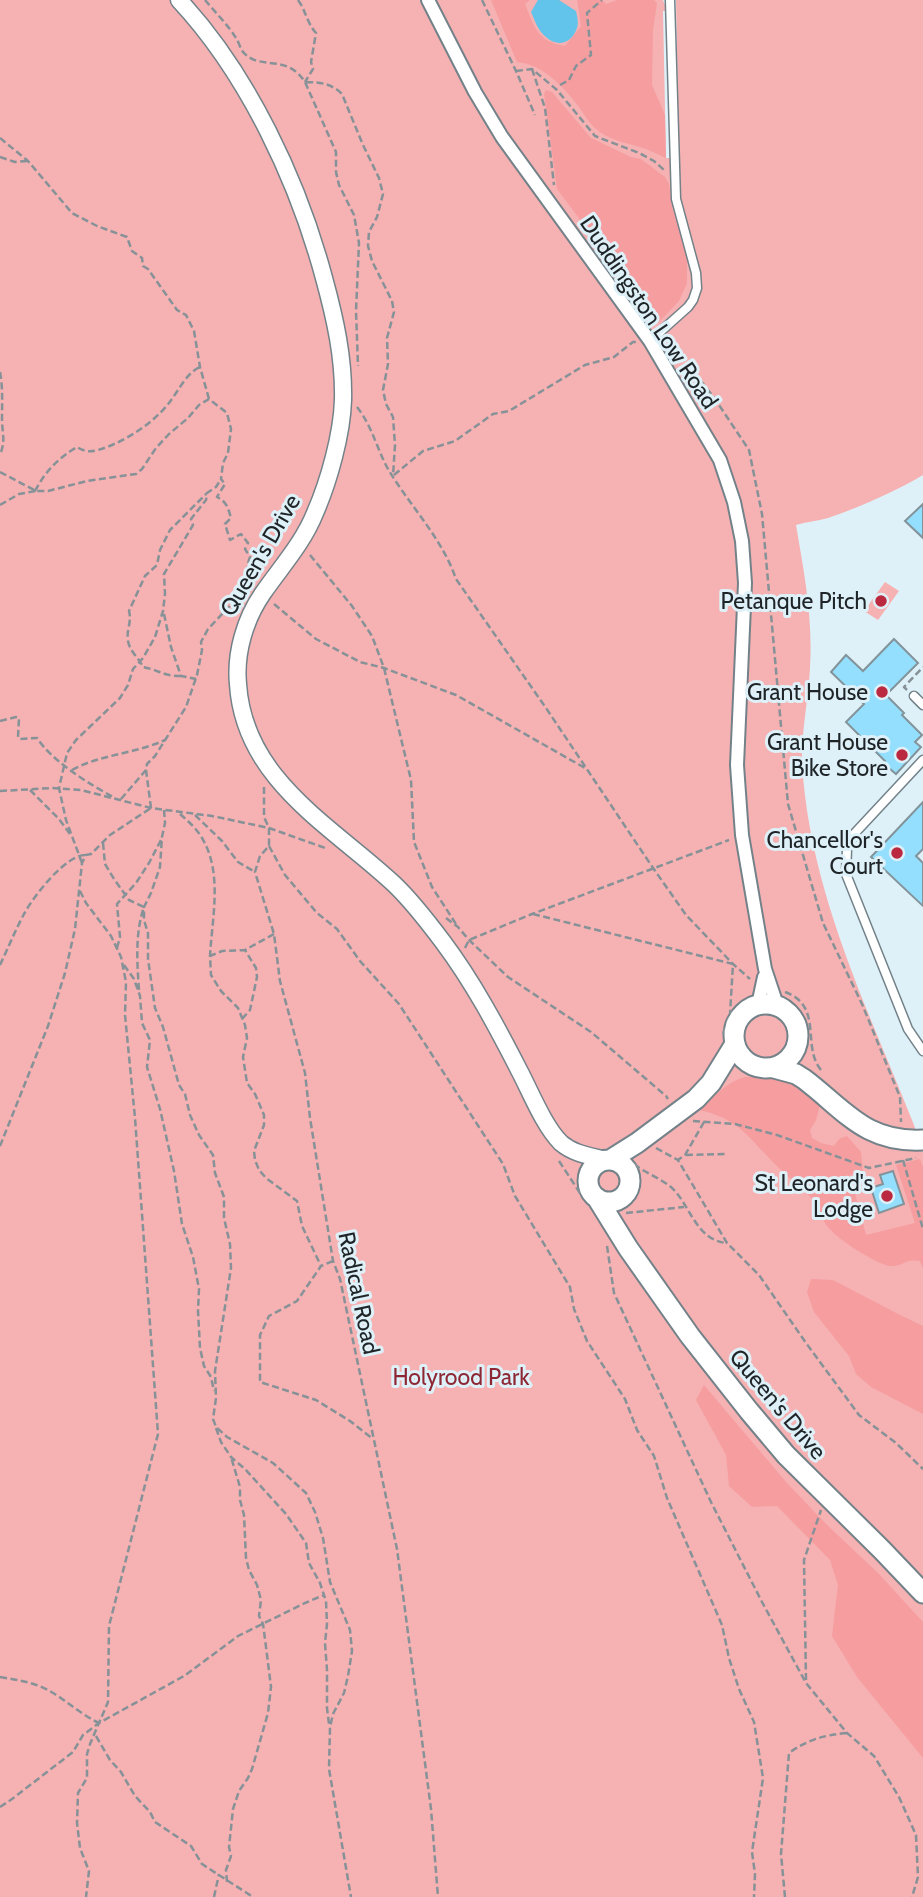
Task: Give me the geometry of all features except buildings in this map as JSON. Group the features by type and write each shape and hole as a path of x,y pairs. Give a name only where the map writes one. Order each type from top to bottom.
{"street":[{"name":"Queen's Drive","path":"179,0 205,29 233,70 291,178 317,251 334,314 341,361 343,403 328,477 313,518 262,594 242,637 237,685 250,734 271,771 302,806 395,885 421,914 457,962 495,1023 554,1135 572,1150 625,1155"},
{"name":"Duddingston Low Road","path":"428,0 475,92 502,137 650,341 720,460 734,502 742,541 745,583 737,765 742,835 765,970 764,998"},
{"name":"Queen's Drive","path":"712,1083 735,1044 734,1031 738,1019 764,998"},
{"path":"764,998 788,1012 796,1022 801,1062 817,1089"},
{"name":"Queen's Drive","path":"799,1041 786,1062 722,1077 712,1083 696,1099 625,1155 594,1166 589,1176 590,1188 615,1220 643,1270 720,1376 786,1455 923,1593"},
{"path":"735,1044 740,1056 765,1067 796,1074 859,1125 879,1134 923,1140"},
{"path":"615,1220 630,1185 625,1155"},
{"path":"597,1198 609,1202 615,1220"}],"lane":[{"path":"650,341 678,317 693,300 697,288 696,273 676,199 670,0"},
{"path":"914,696 923,705"},
{"path":"923,760 854,834 847,849 846,874 908,1029 923,1051"}],"path":[{"path":"205,0 236,38 244,53 257,60 291,67 299,73 336,152 339,185 354,215 359,243 357,372"},
{"path":"298,0 304,9 307,23 316,33 311,62 313,69 305,82"},
{"path":"482,0 535,115"},
{"path":"561,85 569,80 576,66 591,55 587,13 602,0"},
{"path":"516,71 531,69 553,86 596,136 639,153 654,162 675,181"},
{"path":"531,69 545,108 555,191"},
{"path":"305,82 325,83 342,94 379,178 383,194 377,217 369,232 368,246 372,261 392,301 394,312 387,338 388,364 383,390 393,417 393,476"},
{"path":"0,138 29,161 72,212 97,226 127,237 132,251 142,258 143,267 148,269 177,310 186,315 194,331 200,368 209,399 227,413 231,429 221,479 216,487 170,530 160,550 157,565 145,576 129,611 131,621 128,640 143,667 154,669 166,676 196,679"},
{"path":"0,157 15,162 29,161"},
{"path":"662,331 715,399 749,450 762,514 788,804 823,923 862,1004 900,1097 903,1160 923,1229"},
{"path":"393,476 423,451 454,441 493,414 509,411 585,365 614,357 633,342 650,341"},
{"path":"35,491 53,465 77,447 87,452 99,450 143,428 169,403 192,371 200,368"},
{"path":"0,372 5,436 0,454"},
{"path":"0,505 19,494 136,474 169,434 209,399"},
{"path":"355,404 367,419 393,476 427,524 456,579 654,869 686,915 764,998"},
{"path":"0,472 35,491"},
{"path":"151,808 147,764 186,707 196,679 201,642 208,629 241,594 248,581 250,557 245,549 248,543 241,534 230,540 225,524 231,518 228,506 217,497 225,485 221,479"},
{"path":"181,676 163,611 164,574 189,534 193,525 191,519 206,500 207,493"},
{"path":"299,542 352,606 372,636 384,668 411,780 414,842 432,887 469,940 508,977 590,1032 635,1069 666,1096 671,1107 685,1120 734,1124 778,1135 869,1168 923,1156"},
{"path":"248,581 316,639 360,662 384,668 456,695 588,769"},
{"path":"241,594 248,591 262,594"},
{"path":"82,863 66,820 59,788 64,765 76,740 120,698 134,669 155,637 163,611"},
{"path":"914,696 904,687 923,667"},
{"path":"0,721 19,718 20,739 37,738 54,758 91,785 120,800"},
{"path":"72,771 85,763 149,748 165,740"},
{"path":"120,800 146,770"},
{"path":"271,771 264,781 264,817 269,828 269,846 285,875 317,912 337,929 360,961 399,1004 503,1164 515,1196 570,1287 574,1309 587,1341 625,1399 638,1430 654,1456 667,1498 722,1625 736,1678 754,1722 763,1777 752,1852 754,1897"},
{"path":"0,791 59,788 81,790 151,808 269,828 334,852"},
{"path":"30,790 72,836"},
{"path":"0,965 25,912 54,873 78,855 91,854 110,835 151,808"},
{"path":"163,810 165,823 160,866 139,922 138,966 142,1023 150,1040 147,1067 160,1109 199,1289 200,1348 216,1398"},
{"path":"178,812 195,828 210,856 215,879 211,975 221,991 238,1008 247,1038 243,1057 247,1083 264,1115 264,1125 254,1151 255,1160 266,1178 297,1201 302,1226 321,1266"},
{"path":"194,814 222,841 238,862 255,872 260,856 269,846"},
{"path":"457,962 469,940 742,835"},
{"path":"117,948 120,937 117,904 136,883 162,837"},
{"path":"103,842 105,864 129,900 144,907"},
{"path":"0,1146 48,1026 65,973 75,929 79,877 86,855"},
{"name":"Radical Road","path":"255,872 274,934 281,981 305,1073 333,1261 340,1279 397,1549 431,1809 438,1897"},
{"path":"80,891 111,936 126,982 125,1015 158,1434 109,1626 108,1702 90,1744 87,1754 87,1778 78,1793 79,1848 89,1871 86,1897"},
{"path":"144,907 155,1008 179,1086 190,1115 213,1155 215,1173 224,1197 231,1268 215,1371 216,1398 213,1419 221,1441 231,1457 240,1487 246,1558 261,1600 259,1616 263,1624 271,1687 268,1713 252,1769 239,1791 233,1810 227,1882"},
{"path":"438,913 458,927"},
{"path":"532,914 733,964"},
{"path":"210,956 222,951 245,950 274,934"},
{"path":"242,1019 250,1010 257,977 256,968 245,950"},
{"path":"122,963 134,979 140,996"},
{"path":"730,1014 733,964"},
{"path":"625,1155 678,1160 685,1155 704,1122"},
{"path":"685,1155 725,1154"},
{"path":"625,1155 641,1170 674,1191 713,1241 727,1243"},
{"path":"678,1160 727,1243 759,1275 859,1415 896,1443 923,1469"},
{"path":"684,1207 639,1213 615,1220 614,1293 711,1502 806,1683 847,1733 874,1756 899,1797 916,1835 918,1877 912,1897"},
{"path":"333,1261 321,1266 296,1301 269,1316 260,1335 260,1382 316,1400 374,1440"},
{"path":"216,1427 227,1437 273,1463 306,1493 315,1512 323,1538 330,1582 350,1630 352,1651 344,1693 333,1714 330,1727"},
{"path":"231,1457 245,1469 300,1532 306,1543 309,1563 324,1595 327,1624 327,1708 330,1727 329,1769 351,1897"},
{"path":"806,1683 804,1560 825,1495"},
{"path":"0,1807 73,1752 83,1735 99,1723 184,1676 238,1636 324,1595"},
{"path":"0,1677 24,1681 46,1689 99,1723"},
{"path":"785,1897 781,1854 789,1753 824,1735 847,1733"},
{"path":"95,1735 135,1797 155,1822 191,1846 202,1864 253,1897"},
{"path":"916,1835 923,1839"},
{"path":"214,1897 219,1874"}],"green space":[{"name":"Holyrood Park","path":"0,0 663,0 667,11 663,11 666,158 679,158 676,0 923,0 923,475 852,509 796,525 807,595 811,649 802,762 807,810 816,856 843,947 923,1153 923,1897 0,1897"},
{"name":"Petanque Pitch","path":"885,582 899,591 878,620 864,611"}],"shaded area":[{"path":"491,0 530,0 525,4 538,32 548,41 565,46 581,26 577,0 602,0 606,4 617,0 654,0 657,3 653,31 652,85 665,115 666,158 601,132 592,125 557,82 534,67 517,62"},
{"path":"546,90 552,92 591,138 641,159 665,177 669,184 672,207 687,257 687,283 679,301 658,323 557,189 544,94"},
{"path":"745,1077 783,1077 807,1092 820,1105 810,1130 812,1138 834,1146 839,1139 847,1136 861,1152 863,1171 850,1175 866,1235 915,1223 896,1165 920,1159 923,1167 923,1268 920,1261 889,1266 847,1243 827,1226 807,1193 745,1133 727,1120 700,1110 726,1086"},
{"path":"811,1279 833,1280 923,1326 923,1414 871,1387 856,1374 849,1356 814,1312 807,1292"},
{"path":"704,1385 786,1482 878,1573 923,1622 923,1758 857,1677 832,1636 838,1585 830,1560 777,1506 752,1507 729,1486 726,1455 696,1400"}],"water":[{"path":"538,0 559,0 576,11 578,26 572,37 560,43 541,32 531,12"}],"place":[{"name":"Petanque Pitch","path":"881,601"},
{"name":"Grant House","path":"882,692"},
{"name":"Grant House Bike Store","path":"902,755"},
{"name":"Chancellor's Court","path":"897,853"},
{"name":"St Leonard's Lodge","path":"887,1196"}]}
